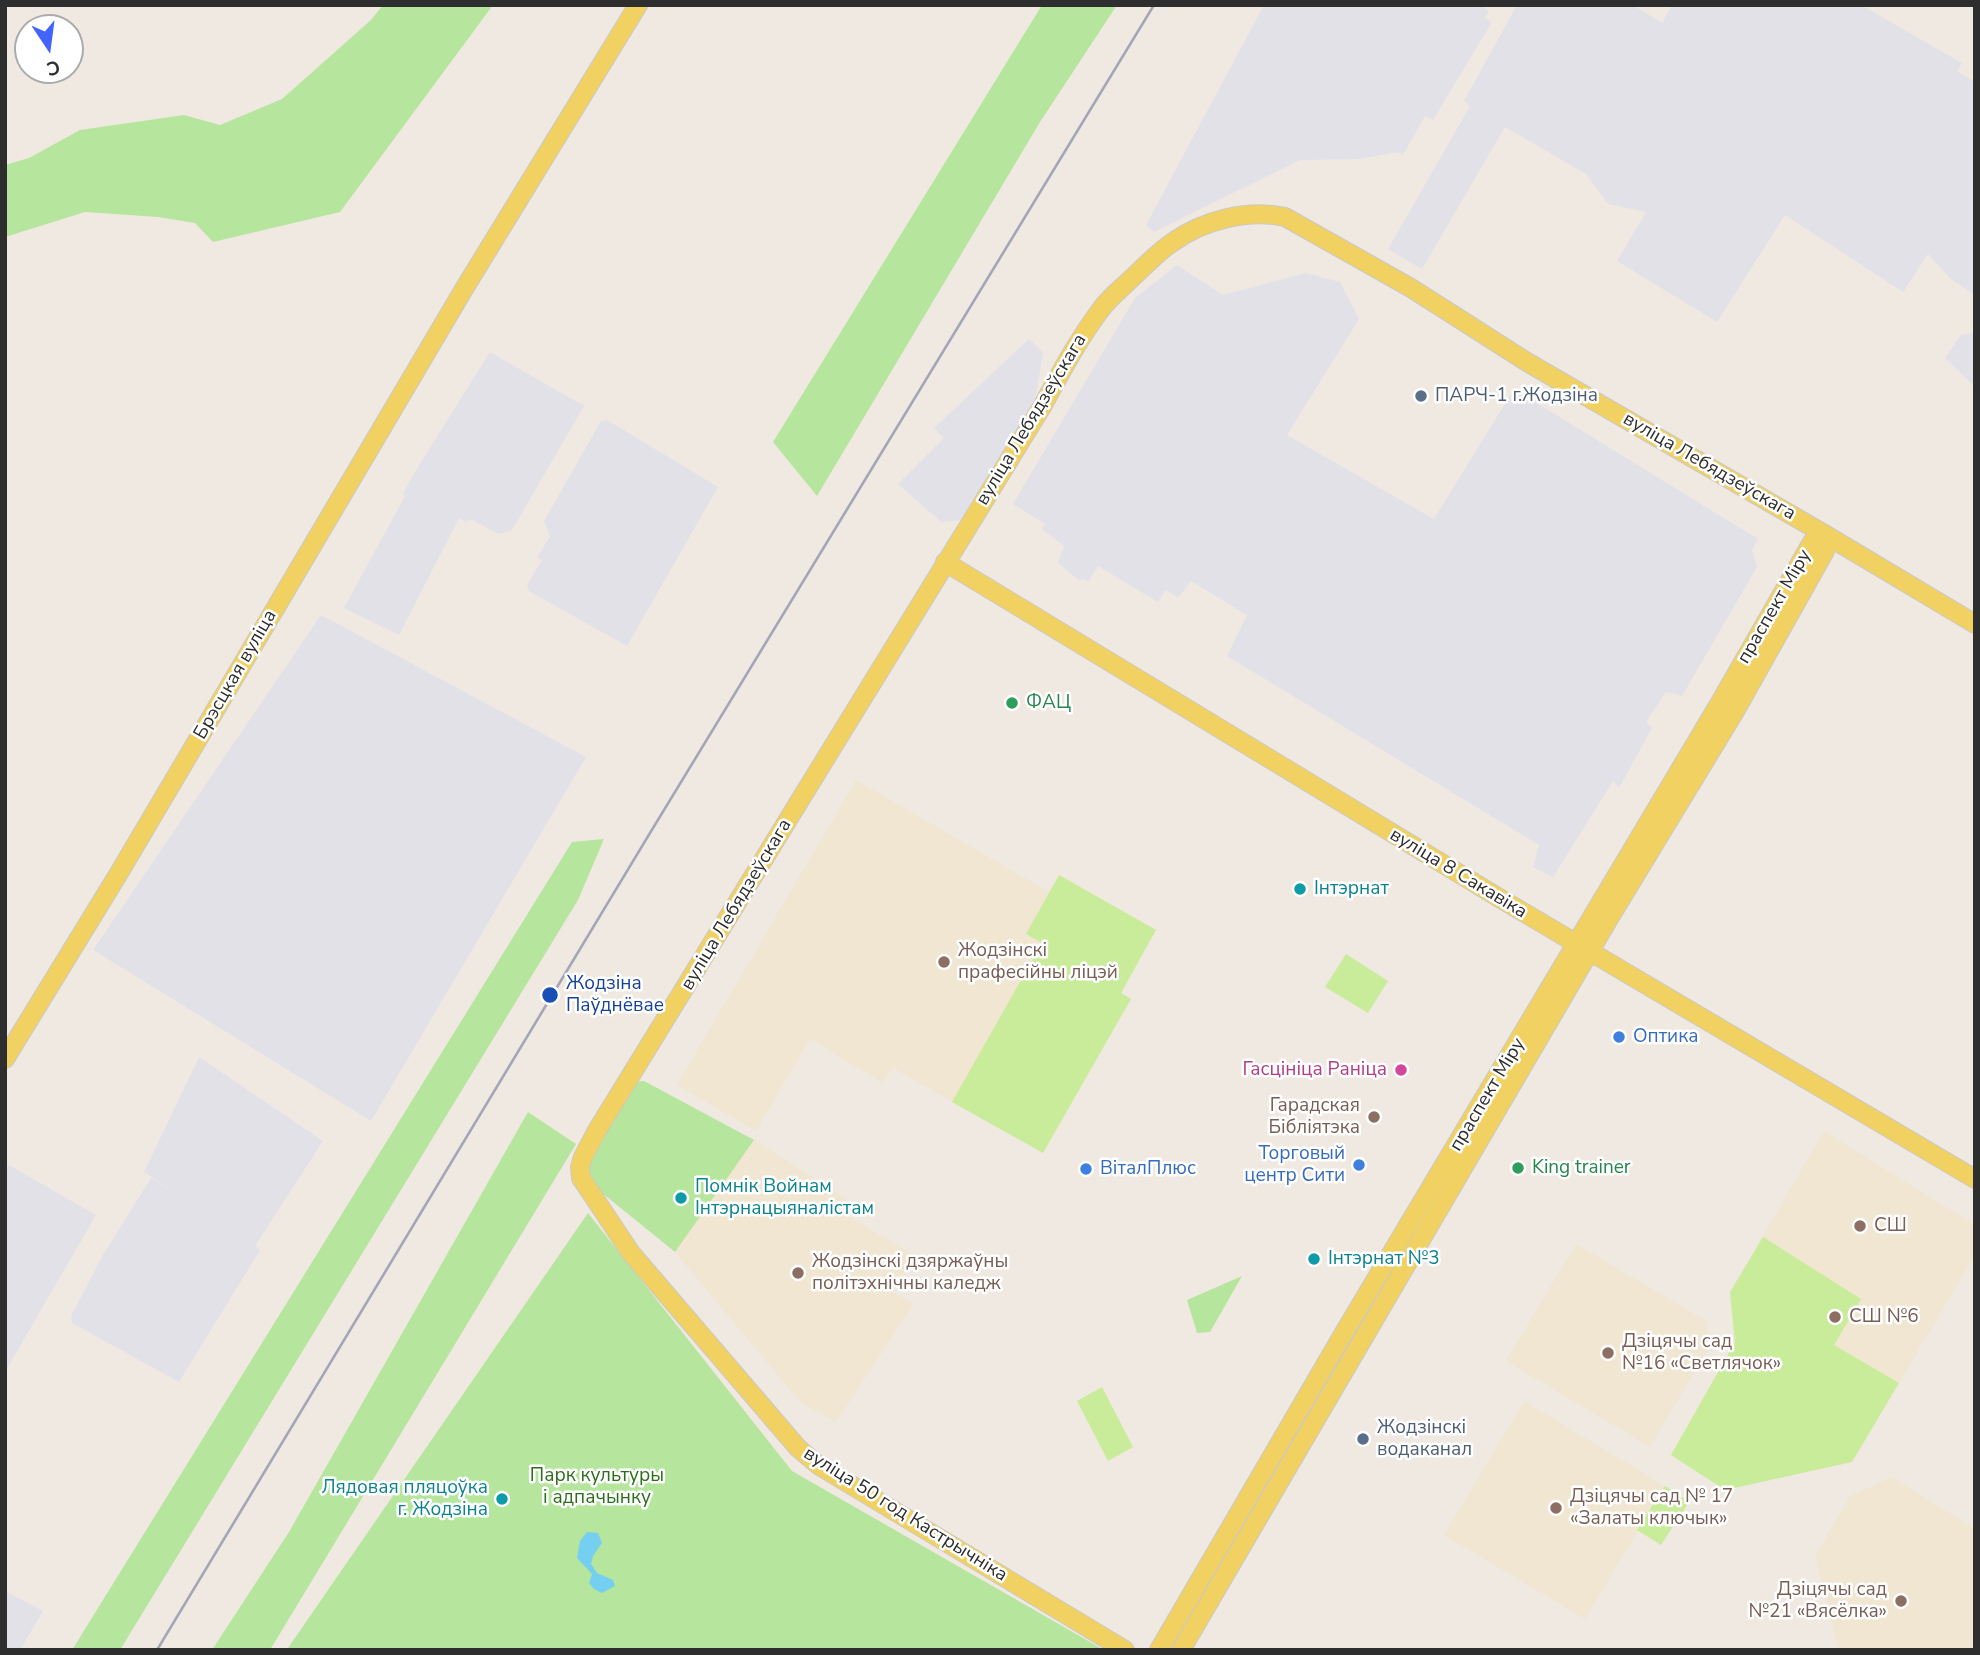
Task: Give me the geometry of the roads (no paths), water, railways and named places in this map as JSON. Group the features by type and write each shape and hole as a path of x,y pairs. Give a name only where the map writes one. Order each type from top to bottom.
{"main road":[{"name":"Брэсцкая вуліца","path":"5,1059 119,873 464,289 638,5"},
{"name":"вуліца Лебядзеўскага","path":"631,1253 581,1178 583,1157 596,1132 1043,405 1073,351 1104,306 1173,242 1215,222 1253,214 1269,214 1303,226 1411,288 1535,366 1975,624"},
{"name":"праспект Міру","path":"1159,1650 1327,1381 1712,733 1812,542 1825,535"},
{"name":"вуліца 8 Сакавіка","path":"945,562 1583,949 1975,1179"},
{"name":"вуліца 50 год Кастрычніка","path":"631,1253 797,1448 818,1465 1125,1650"},
{"name":"праспект Міру","path":"1181,1650 1327,1381"}],"water":[{"path":"587,1532 598,1533 602,1543 591,1564 597,1573 613,1580 615,1586 602,1593 589,1583 592,1574 577,1558 580,1541"}],"railway":[{"path":"157,1650 1154,5"}],"place":[{"name":"ПАРЧ-1 г.Жодзіна","path":"1421,396"},
{"name":"ФАЦ","path":"1012,703"},
{"name":"Інтэрнат","path":"1300,889"},
{"name":"Жодзінскі прафесійны ліцэй","path":"944,962"},
{"name":"Жодзіна Паўднёвае","path":"550,995"},
{"name":"Оптика","path":"1619,1037"},
{"name":"Гасцініца Раніца","path":"1401,1070"},
{"name":"Гарадская Бібліятэка","path":"1374,1117"},
{"name":"Торговый центр Сити","path":"1359,1165"},
{"name":"King trainer","path":"1518,1168"},
{"name":"ВіталПлюс","path":"1086,1169"},
{"name":"Помнік Войнам Інтэрнацыяналістам","path":"681,1198"},
{"name":"СШ","path":"1860,1226"},
{"name":"Інтэрнат №3","path":"1314,1259"},
{"name":"Жодзінскі дзяржаўны політэхнічны каледж","path":"798,1273"},
{"name":"СШ №6","path":"1835,1317"},
{"name":"Дзіцячы сад №16 «Светлячок»","path":"1608,1353"},
{"name":"Жодзінскі водаканал","path":"1363,1439"},
{"name":"Лядовая пляцоўка г. Жодзіна","path":"502,1499"},
{"name":"Дзіцячы сад № 17 «Залаты ключык»","path":"1556,1508"},
{"name":"Дзіцячы сад №21 «Вясёлка»","path":"1901,1601"}],"park label":[{"name":"Парк культуры і адпачынку","path":"597,1487"}]}
